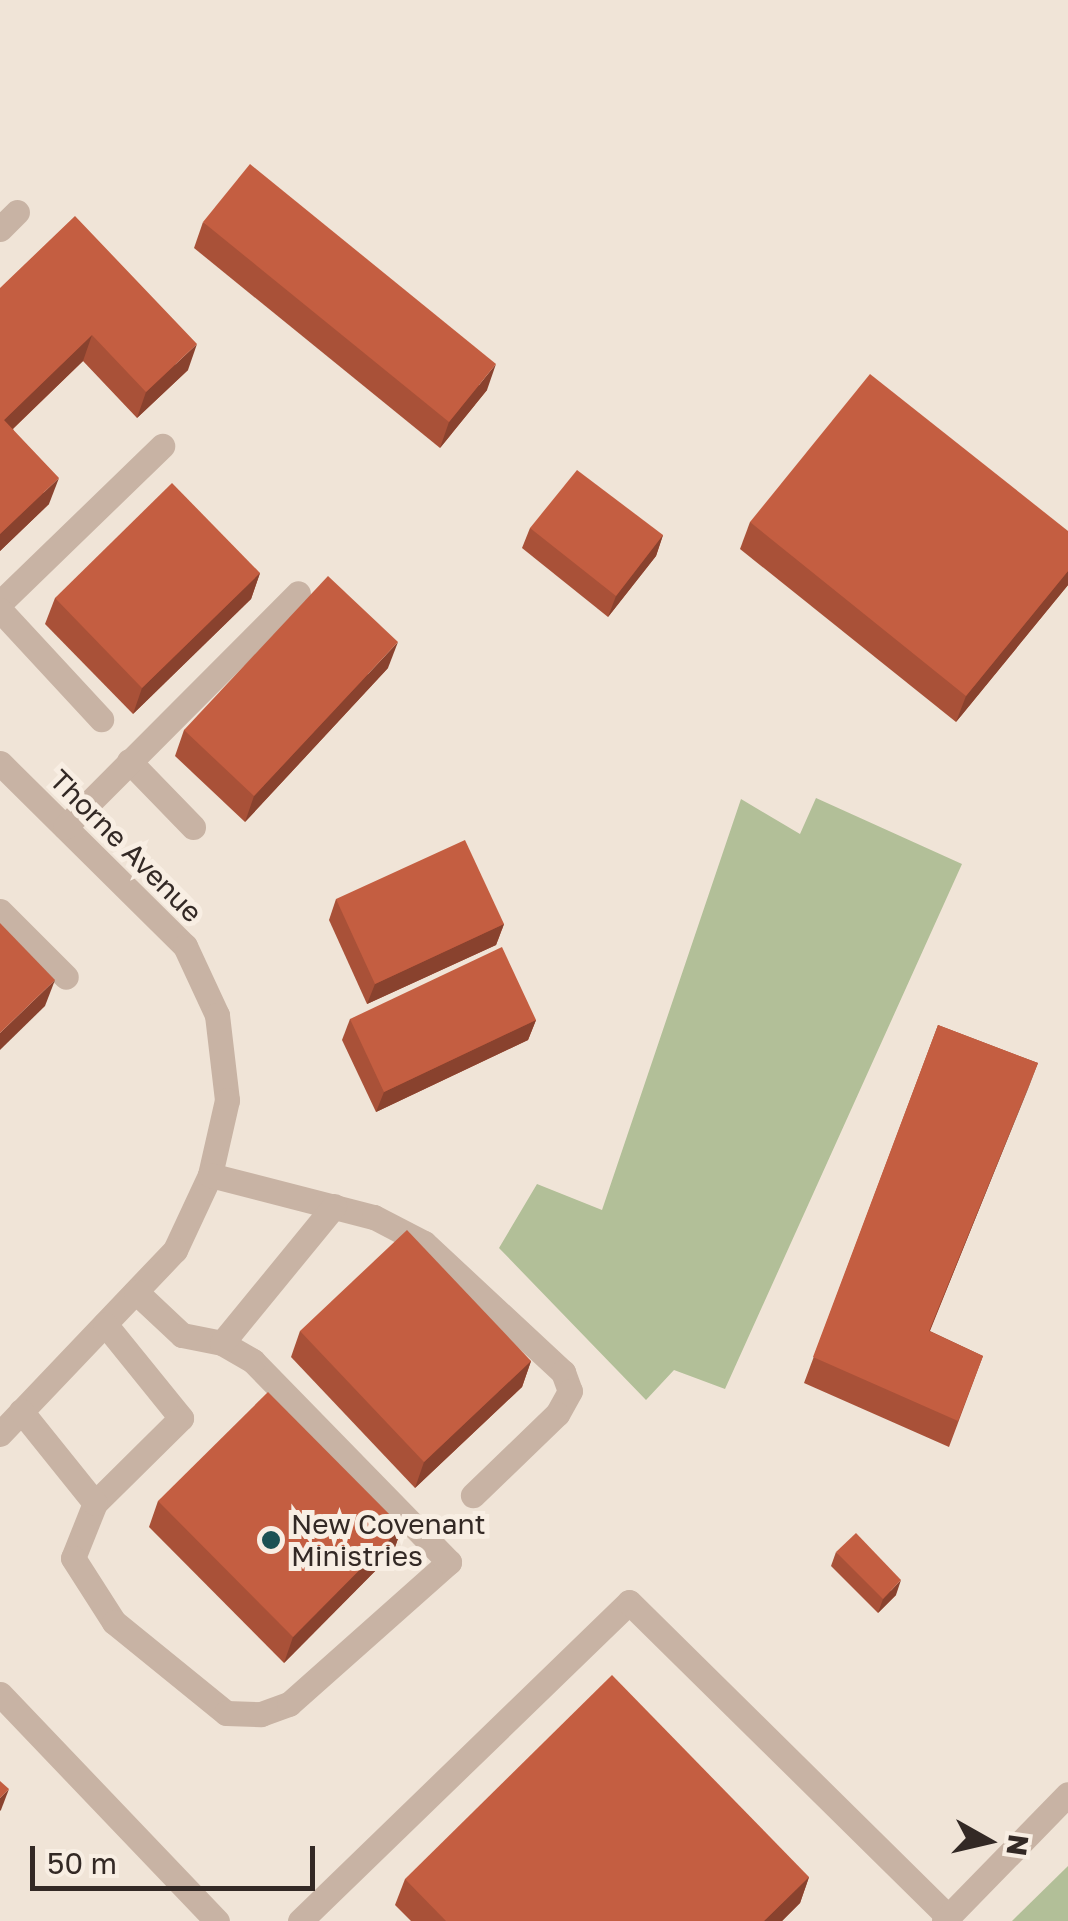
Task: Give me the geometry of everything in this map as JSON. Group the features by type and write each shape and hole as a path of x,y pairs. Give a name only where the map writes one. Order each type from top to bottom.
{"street":[{"path":"102,719 0,606 162,446"},
{"path":"65,826 298,592"},
{"path":"129,762 193,827"},
{"name":"Thorne Avenue","path":"0,763 185,946 217,1015 228,1100 210,1175 175,1250 0,1434"},
{"path":"0,912 66,977"},
{"path":"210,1175 374,1217 424,1243 563,1372 570,1390 558,1414 473,1495"},
{"path":"222,1343 334,1206"},
{"path":"104,1324 181,1418 95,1503 73,1558 114,1622 226,1713 261,1714 289,1704 448,1562 253,1360 222,1343 182,1336 136,1292"},
{"path":"22,1411 95,1503"},
{"path":"300,1921 629,1602 946,1919 1068,1794"},
{"path":"0,1694 216,1921"}],"green space":[{"path":"816,798 962,864 725,1389 674,1370 646,1400 499,1248 537,1184 602,1210 741,799 800,834"},
{"path":"1068,1866 1068,1921 1012,1921"}],"building":[{"path":"250,164 496,364 449,422 203,222"},
{"path":"75,216 197,344 146,392 92,335 4,420 59,478 0,534 0,288"},
{"path":"870,374 1068,531 1068,571 966,696 750,522"},
{"path":"577,470 663,535 616,596 530,528"},
{"path":"172,483 260,573 142,688 55,598"},
{"path":"328,576 398,642 254,796 184,730"},
{"path":"465,840 504,924 375,984 336,899"},
{"path":"0,923 55,980 0,1033"},
{"path":"502,947 536,1020 384,1092 350,1019"},
{"path":"938,1025 1038,1063 929,1331 983,1356 958,1421 813,1357"},
{"path":"407,1230 531,1361 424,1462 300,1331"},
{"name":"New Covenant Ministries","path":"268,1392 402,1527 293,1637 158,1501"},
{"path":"856,1533 901,1580 883,1599 836,1552"},
{"path":"612,1675 809,1877 764,1921 446,1921 405,1879"},
{"path":"0,1781 9,1789 0,1798"}],"place":[{"name":"New Covenant Ministries","path":"271,1540"}]}
